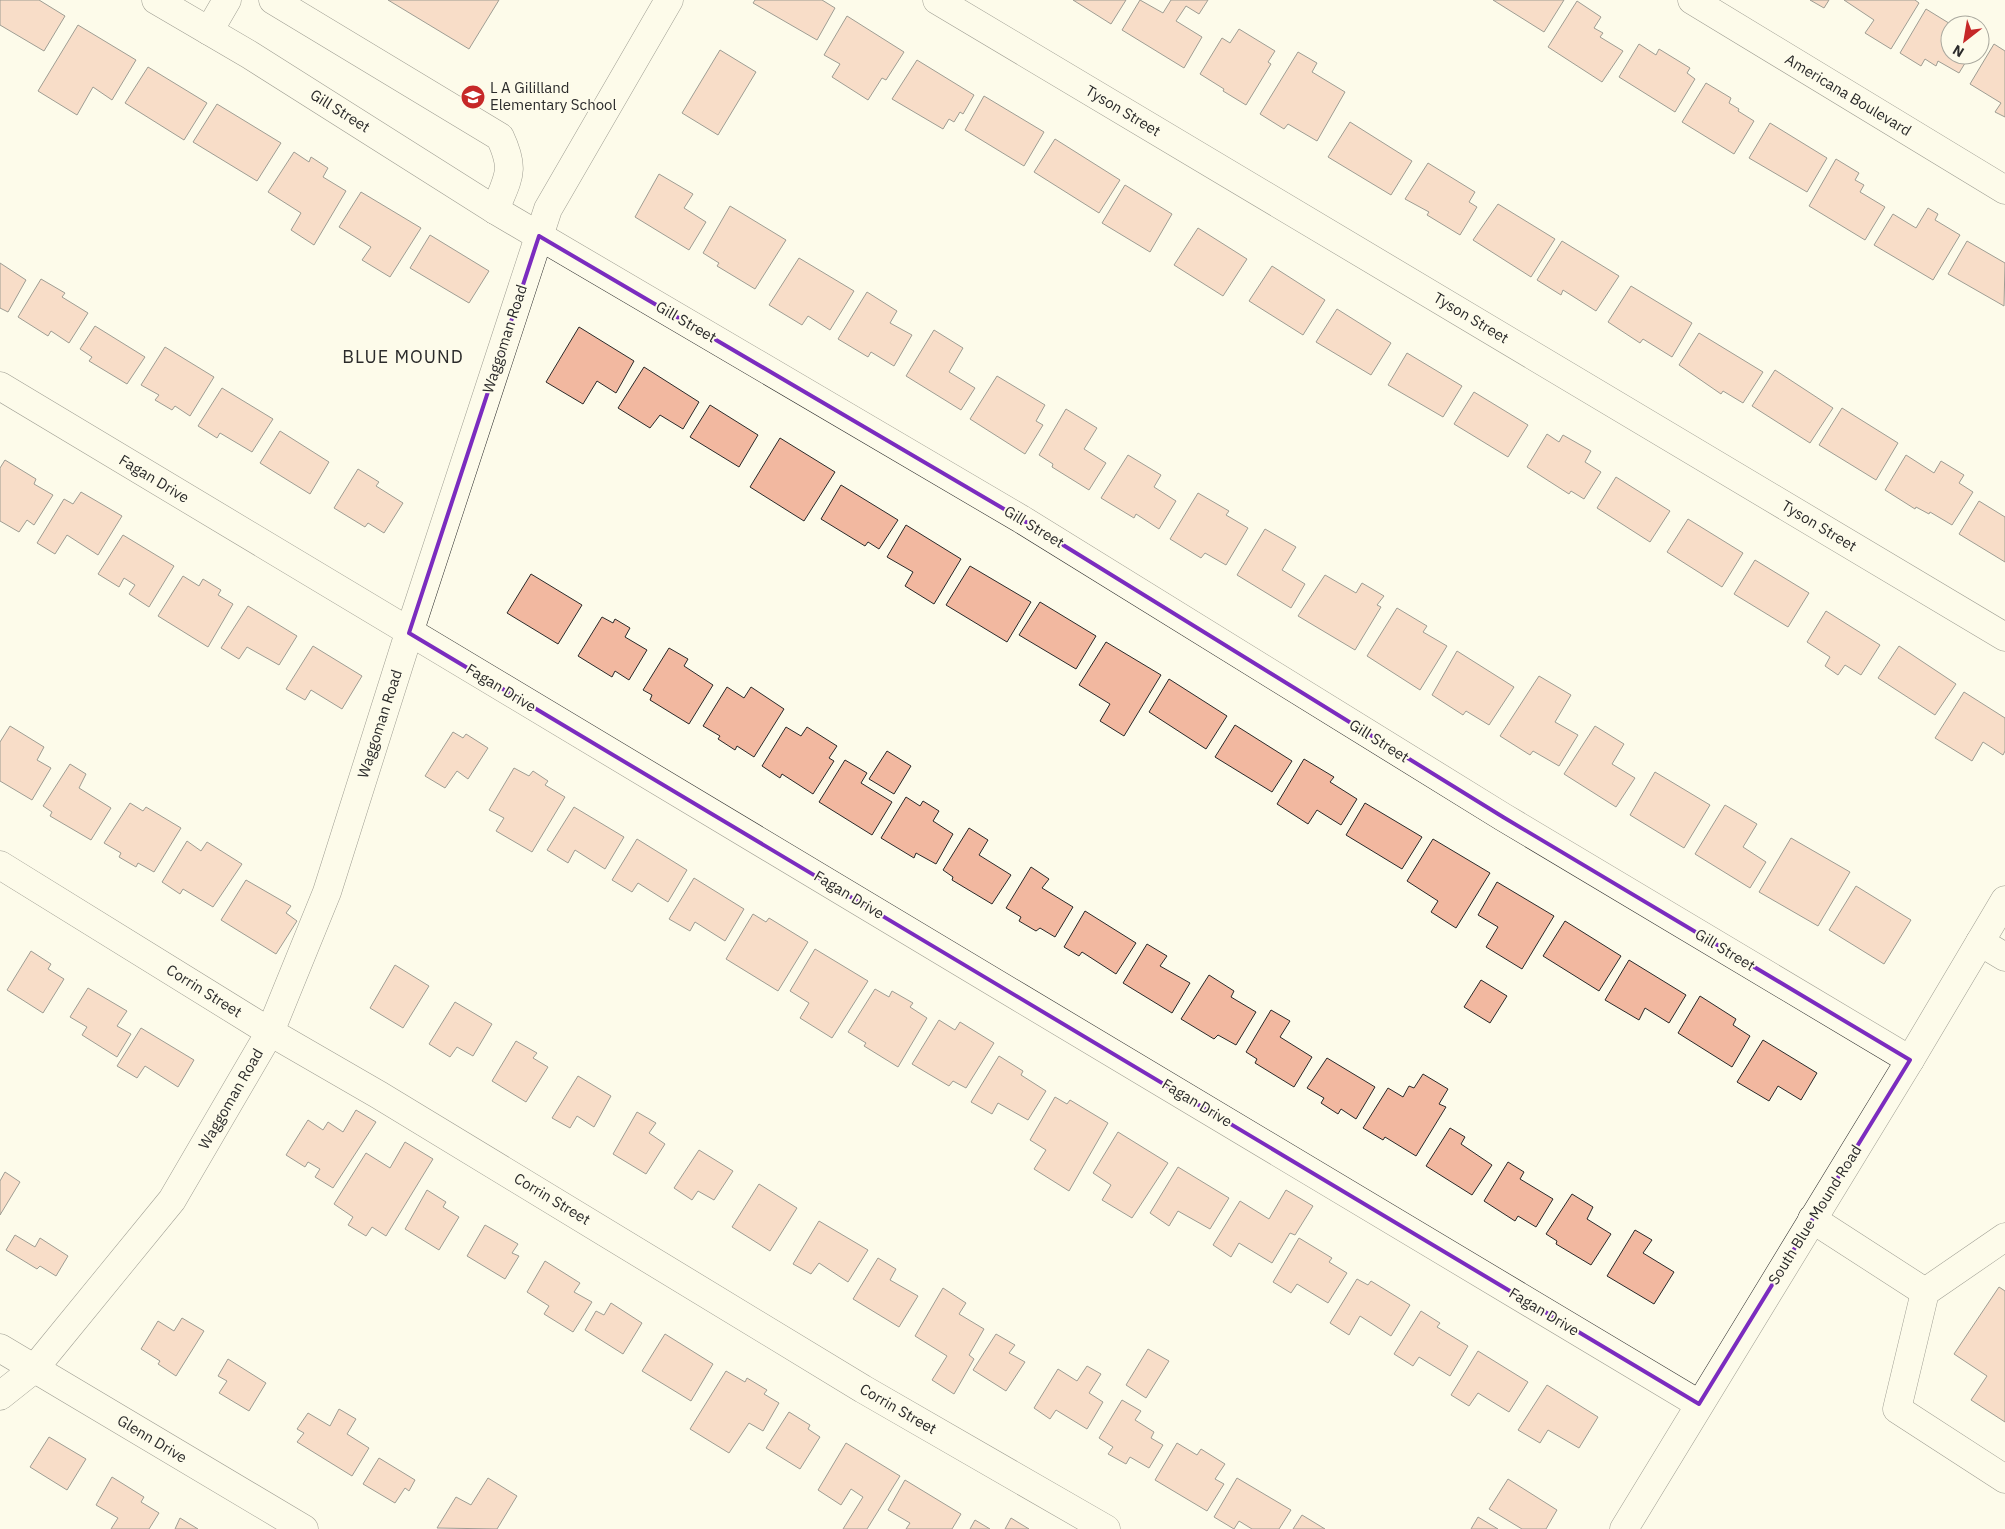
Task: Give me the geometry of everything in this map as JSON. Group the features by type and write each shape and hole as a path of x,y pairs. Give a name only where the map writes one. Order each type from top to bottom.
{"street":[{"name":"Gill Street","path":"156,0 209,31 495,210 1021,519 1502,817 1910,1060"},
{"path":"209,31 227,0"},
{"path":"273,0 500,137 509,155 510,174 495,210"},
{"name":"Waggoman Road","path":"0,1396 34,1369 172,1200 270,1032 327,892 548,209 669,0"},
{"name":"Tyson Street","path":"937,0 2005,637"},
{"name":"Americana Boulevard","path":"1692,0 2005,190"},
{"name":"Fagan Drive","path":"0,386 409,634 839,888 1699,1404"},
{"name":"Corrin Street","path":"0,865 270,1032 379,1095 864,1389 1106,1529"},
{"name":"South Blue Mound Road","path":"1624,1529 1910,1060 2005,900"},
{"path":"1980,942 2005,957"},
{"path":"1812,1219 1925,1292"},
{"path":"2005,1237 1925,1292 1898,1409 2005,1478"},
{"name":"Glenn Drive","path":"0,1348 304,1529"}],"highlighted area":[{"path":"539,236 1021,519 1503,817 1910,1060 1699,1404 409,633"}],"building":[{"path":"0,0 39,0 65,16 44,51 0,25"},
{"path":"388,0 499,0 469,49"},
{"path":"755,0 822,0 835,8 817,40 753,3"},
{"path":"1073,0 1126,0 1111,24"},
{"path":"1140,0 1163,13 1171,0 1208,0 1199,14 1186,6 1176,21 1202,37 1184,68 1122,30"},
{"path":"1493,0 1564,0 1544,32"},
{"path":"1810,0 1829,0 1824,8"},
{"path":"1844,0 1915,0 1919,3 1891,49 1865,33 1874,20"},
{"path":"1577,1 1601,17 1594,28 1603,33 1600,37 1623,51 1602,82 1548,47"},
{"path":"1926,9 1940,18 1940,62 1938,61 1936,66 1925,59 1921,66 1900,53"},
{"path":"847,16 904,52 886,80 882,78 868,100 832,77 840,64 824,55"},
{"path":"78,25 136,60 112,100 93,87 77,115 38,91"},
{"path":"1239,29 1275,51 1268,62 1271,64 1246,105 1200,74 1222,38 1230,43"},
{"path":"1639,44 1656,55 1659,49 1690,68 1687,73 1695,79 1675,112 1619,77"},
{"path":"1994,44 2005,51 2005,117 1995,112 2001,103 1970,84 1981,65 1990,65 1990,51"},
{"path":"720,50 756,72 718,135 682,113"},
{"path":"1298,52 1317,63 1312,72 1345,92 1317,141 1288,124 1284,129 1260,114"},
{"path":"917,60 974,95 963,114 960,112 954,122 949,119 943,129 892,99"},
{"path":"1945,65 1964,65 1959,73"},
{"path":"148,67 207,103 184,140 125,103"},
{"path":"1706,83 1731,98 1729,103 1754,121 1734,154 1682,122"},
{"path":"984,96 1044,132 1024,166 965,130"},
{"path":"217,104 281,143 257,181 193,142"},
{"path":"1350,122 1412,161 1391,195 1328,157"},
{"path":"1770,123 1827,158 1807,192 1749,158"},
{"path":"1055,139 1120,180 1099,213 1034,172"},
{"path":"294,152 309,162 311,157 328,168 323,177 346,191 314,245 291,230 301,213 268,192"},
{"path":"1836,159 1859,173 1855,180 1864,185 1860,192 1885,207 1865,240 1809,206"},
{"path":"1428,163 1475,192 1469,202 1477,207 1460,235 1427,215 1429,212 1405,199"},
{"path":"659,174 693,194 684,208 706,222 689,250 635,217"},
{"path":"1125,185 1172,214 1150,252 1102,223"},
{"path":"361,192 421,228 390,277 362,260 371,247 339,227"},
{"path":"1498,204 1555,239 1531,277 1473,240"},
{"path":"730,206 786,240 755,289 717,266 719,263 703,253"},
{"path":"1928,208 1938,214 1935,220 1960,235 1933,280 1874,245 1893,214 1916,228"},
{"path":"1198,228 1247,259 1223,296 1174,265"},
{"path":"430,235 489,271 469,303 410,268"},
{"path":"1562,241 1619,276 1596,311 1563,290 1561,295 1537,280"},
{"path":"1967,241 2005,263 2004,306 1948,274"},
{"path":"799,258 854,291 830,330 808,316 802,325 769,305"},
{"path":"0,263 26,280 8,312 0,308"},
{"path":"1272,266 1325,300 1303,335 1249,301"},
{"path":"41,279 65,293 62,297 88,313 69,343 51,331 48,336 18,317"},
{"path":"1631,286 1692,323 1672,357 1643,339 1640,343 1608,322"},
{"path":"867,292 897,311 890,323 912,335 894,366 871,352 868,357 838,339"},
{"path":"1337,309 1391,343 1371,375 1316,342"},
{"path":"95,326 145,357 127,384 89,361 92,357 80,349"},
{"path":"579,327 634,361 616,393 597,381 583,404 546,382"},
{"path":"934,330 963,348 949,372 975,388 961,410 906,376"},
{"path":"1699,333 1763,372 1743,403 1723,391 1721,394 1679,365"},
{"path":"165,347 214,377 190,416 175,406 172,410 155,400 159,395 141,385"},
{"path":"1407,353 1462,386 1443,417 1388,385"},
{"path":"644,367 699,402 683,429 660,415 650,428 618,408"},
{"path":"1775,370 1833,408 1810,443 1752,406"},
{"path":"997,376 1045,405 1036,421 1043,425 1025,454 970,419"},
{"path":"222,388 273,419 252,452 220,433 217,438 198,426"},
{"path":"1474,392 1528,425 1508,457 1454,424"},
{"path":"710,405 758,435 739,467 690,437"},
{"path":"1842,408 1898,443 1876,480 1819,445"},
{"path":"1066,409 1097,428 1084,449 1106,463 1089,490 1052,467 1053,464 1039,455"},
{"path":"280,431 329,462 310,494 260,463"},
{"path":"1547,434 1559,442 1563,435 1591,451 1585,462 1601,472 1584,499 1571,491 1569,494 1527,467"},
{"path":"780,438 835,472 804,521 750,487"},
{"path":"1128,455 1161,475 1154,487 1176,501 1159,529 1136,514 1134,518 1101,498"},
{"path":"1906,455 1934,473 1941,461 1964,475 1959,483 1973,492 1952,525 1930,512 1929,514 1916,507 1915,509 1885,490"},
{"path":"5,460 36,479 34,484 53,495 34,525 27,520 19,532 0,521 0,468"},
{"path":"358,469 379,482 376,486 403,503 384,533 368,523 365,527 334,508"},
{"path":"1616,477 1670,511 1650,542 1597,508"},
{"path":"841,485 898,520 879,549 868,542 865,546 821,519"},
{"path":"81,492 122,516 98,555 67,535 55,554 37,543 64,499 73,504"},
{"path":"1198,493 1229,511 1226,515 1248,528 1226,565 1205,553 1201,558 1170,539"},
{"path":"1979,501 2005,517 2005,562 1959,534"},
{"path":"1688,519 1743,553 1722,587 1667,552"},
{"path":"906,525 961,559 934,604 905,586 913,572 887,557"},
{"path":"1265,529 1296,547 1282,570 1305,584 1291,608 1237,575"},
{"path":"123,535 174,566 149,607 129,594 135,585 124,578 119,587 98,574"},
{"path":"1755,560 1809,593 1788,627 1734,594"},
{"path":"970,566 1031,602 1007,642 946,605"},
{"path":"531,574 582,605 558,644 507,613"},
{"path":"1325,575 1356,593 1362,583 1384,596 1377,605 1381,607 1355,650 1298,616"},
{"path":"183,576 199,586 203,579 221,590 218,595 233,604 208,647 158,616"},
{"path":"1040,602 1096,636 1076,669 1019,635"},
{"path":"248,606 297,636 279,665 247,647 239,659 221,648"},
{"path":"1397,608 1427,626 1423,632 1447,646 1420,690 1367,656"},
{"path":"1826,611 1880,645 1861,675 1845,665 1838,675 1825,666 1830,657 1807,642"},
{"path":"602,617 613,623 615,619 630,628 625,637 647,650 629,680 615,671 612,677 578,656"},
{"path":"1106,642 1161,675 1124,736 1100,721 1110,704 1079,685"},
{"path":"313,646 362,676 342,709 311,690 305,700 286,689"},
{"path":"1899,646 1956,684 1935,715 1878,678"},
{"path":"669,648 688,659 684,666 713,685 689,724 650,700 652,695 643,690"},
{"path":"1457,651 1514,687 1489,725 1466,711 1463,715 1432,695"},
{"path":"1539,676 1571,695 1555,722 1578,735 1559,766 1533,751 1530,755 1500,736"},
{"path":"1169,679 1227,716 1206,749 1149,712"},
{"path":"727,687 744,698 751,687 784,709 754,757 737,746 735,750 718,739 720,736 703,726"},
{"path":"1964,692 2005,718 2005,751 2003,755 1983,742 1972,761 1935,738"},
{"path":"1235,725 1292,761 1272,792 1215,757"},
{"path":"10,726 44,747 37,760 51,768 32,800 0,781 0,742"},
{"path":"1595,726 1624,744 1612,764 1635,778 1616,807 1564,774"},
{"path":"786,727 801,736 807,727 837,746 829,758 834,761 813,794 782,774 780,778 762,766"},
{"path":"453,732 463,738 466,734 488,748 468,779 457,771 445,788 425,776"},
{"path":"887,751 911,766 894,794 869,779"},
{"path":"1304,759 1334,777 1330,782 1357,799 1341,825 1317,810 1308,824 1277,804"},
{"path":"845,760 867,773 861,783 892,802 872,835 819,802"},
{"path":"70,764 86,774 79,788 111,808 91,840 50,816 52,812 43,806"},
{"path":"514,768 529,776 533,771 548,781 545,785 565,797 532,852 496,831 504,818 489,810"},
{"path":"1655,772 1710,805 1684,848 1630,815"},
{"path":"906,797 920,806 923,801 939,811 933,821 953,834 936,864 916,853 914,858 881,838"},
{"path":"130,803 143,811 146,807 181,828 154,872 138,863 136,867 119,857 121,853 104,843"},
{"path":"1365,803 1422,837 1402,869 1346,835"},
{"path":"1725,805 1757,824 1743,847 1766,862 1750,888 1695,854"},
{"path":"574,807 624,837 605,869 575,850 568,863 547,850"},
{"path":"969,828 988,840 979,855 1011,875 992,904 952,880 953,877 943,870"},
{"path":"1791,838 1850,872 1818,926 1759,892"},
{"path":"637,839 687,870 668,902 638,883 632,892 612,880"},
{"path":"1433,839 1490,873 1456,928 1431,912 1438,901 1407,881"},
{"path":"187,841 201,851 207,842 242,864 213,907 183,889 180,894 162,882"},
{"path":"1031,867 1049,879 1042,888 1073,907 1055,937 1040,928 1036,931 1019,921 1021,917 1006,908"},
{"path":"694,878 744,909 725,941 695,922 690,931 669,919"},
{"path":"246,880 291,906 286,913 297,921 276,954 221,920"},
{"path":"1497,882 1554,916 1522,969 1486,947 1498,927 1478,915"},
{"path":"1856,886 1911,920 1884,964 1829,930"},
{"path":"1085,911 1136,943 1116,974 1082,952 1079,956 1064,947"},
{"path":"753,914 766,922 769,918 808,942 778,991 726,959"},
{"path":"1565,921 1621,956 1599,991 1543,956"},
{"path":"1147,944 1167,956 1160,966 1190,983 1172,1013 1123,983"},
{"path":"815,949 868,981 832,1038 800,1018 809,1003 790,991"},
{"path":"31,951 51,964 48,969 64,979 43,1013 7,990"},
{"path":"1629,960 1686,995 1669,1023 1645,1008 1639,1020 1605,1000"},
{"path":"395,965 429,986 403,1028 370,1008"},
{"path":"1209,975 1234,991 1231,997 1256,1012 1236,1045 1218,1035 1214,1039 1181,1019"},
{"path":"1481,980 1507,996 1490,1023 1464,1007"},
{"path":"88,988 127,1011 117,1026 131,1034 117,1057 82,1035 87,1027 70,1017"},
{"path":"875,989 889,997 892,991 913,1003 910,1007 927,1018 898,1067 864,1046 866,1043 848,1032"},
{"path":"1700,996 1736,1019 1733,1025 1750,1036 1732,1067 1678,1033"},
{"path":"455,1002 492,1024 473,1056 457,1047 450,1057 429,1044"},
{"path":"1271,1010 1290,1021 1280,1037 1312,1057 1294,1087 1255,1063 1257,1059 1246,1052"},
{"path":"939,1020 955,1030 960,1022 994,1043 966,1088 953,1081 949,1086 912,1064"},
{"path":"141,1028 194,1060 178,1087 145,1066 137,1078 117,1066"},
{"path":"1763,1040 1817,1073 1801,1100 1778,1086 1769,1101 1737,1082"},
{"path":"516,1041 537,1053 533,1058 548,1067 526,1102 492,1081"},
{"path":"999,1056 1023,1071 1021,1075 1046,1091 1028,1120 998,1103 992,1114 971,1102"},
{"path":"1327,1058 1375,1087 1356,1119 1341,1109 1338,1114 1321,1103 1324,1098 1307,1088"},
{"path":"1423,1074 1448,1089 1439,1104 1446,1107 1416,1156 1385,1137 1383,1140 1363,1128 1388,1088 1403,1097 1409,1086 1414,1088"},
{"path":"578,1076 611,1096 594,1127 577,1116 570,1128 552,1118"},
{"path":"1055,1097 1067,1104 1070,1100 1108,1123 1069,1191 1034,1169 1046,1150 1030,1140"},
{"path":"356,1110 376,1122 333,1188 315,1177 320,1169 308,1162 305,1167 286,1155 308,1120 323,1130 328,1122 343,1132"},
{"path":"637,1112 656,1123 649,1133 665,1144 646,1174 613,1154"},
{"path":"1450,1128 1465,1137 1461,1144 1492,1165 1472,1195 1426,1166"},
{"path":"1118,1132 1168,1163 1132,1218 1102,1200 1111,1185 1093,1173"},
{"path":"405,1142 433,1159 386,1236 372,1227 366,1236 348,1225 353,1217 334,1204 366,1153 390,1168"},
{"path":"699,1150 733,1171 714,1200 698,1191 692,1200 674,1188"},
{"path":"1508,1162 1524,1172 1520,1179 1553,1199 1536,1227 1518,1216 1515,1221 1484,1201"},
{"path":"1178,1167 1229,1198 1210,1229 1178,1211 1169,1226 1150,1213"},
{"path":"5,1172 20,1182 0,1215 0,1181"},
{"path":"759,1184 797,1208 770,1251 732,1227"},
{"path":"427,1190 446,1202 443,1207 459,1217 439,1250 405,1229"},
{"path":"1286,1190 1313,1206 1295,1235 1290,1233 1272,1263 1239,1243 1231,1257 1213,1245 1240,1201 1269,1219"},
{"path":"1572,1194 1593,1207 1587,1219 1611,1234 1591,1265 1556,1244 1557,1241 1546,1234"},
{"path":"819,1221 868,1250 848,1282 819,1263 811,1274 793,1264"},
{"path":"485,1225 518,1244 512,1253 519,1256 505,1279 467,1256"},
{"path":"1635,1230 1652,1240 1643,1253 1674,1272 1654,1304 1607,1276"},
{"path":"15,1235 35,1247 40,1238 68,1256 56,1276 40,1266 37,1269 6,1250"},
{"path":"1299,1238 1332,1258 1329,1262 1347,1273 1328,1303 1297,1284 1291,1293 1273,1282"},
{"path":"878,1258 896,1269 890,1280 918,1296 899,1327 853,1299"},
{"path":"545,1261 580,1283 574,1292 592,1302 573,1332 544,1314 549,1306 527,1292"},
{"path":"1357,1279 1368,1285 1371,1281 1410,1305 1391,1336 1360,1316 1349,1335 1330,1323"},
{"path":"1999,1287 2005,1291 2005,1422 1971,1400 1987,1376 1954,1354"},
{"path":"943,1288 966,1303 959,1314 984,1329 969,1355 974,1359 954,1394 932,1380 947,1356 915,1336"},
{"path":"611,1303 642,1323 623,1354 585,1330 596,1311 604,1315"},
{"path":"1421,1311 1440,1323 1437,1327 1468,1346 1450,1376 1419,1357 1413,1366 1394,1354"},
{"path":"182,1318 204,1331 176,1376 158,1364 160,1361 141,1349 158,1321 174,1331"},
{"path":"665,1334 713,1364 691,1401 642,1371"},
{"path":"996,1334 1015,1345 1009,1353 1025,1362 1006,1391 973,1370"},
{"path":"1148,1349 1169,1361 1146,1398 1126,1385"},
{"path":"1478,1351 1528,1382 1509,1412 1478,1393 1469,1406 1451,1395"},
{"path":"228,1359 266,1383 249,1411 219,1393 227,1381 218,1376"},
{"path":"1087,1366 1101,1374 1089,1393 1103,1402 1087,1429 1056,1410 1050,1419 1034,1408 1058,1369 1077,1381"},
{"path":"726,1371 745,1382 747,1378 767,1390 764,1394 779,1403 763,1431 749,1423 729,1453 690,1429"},
{"path":"1547,1385 1598,1417 1579,1448 1548,1430 1540,1443 1518,1430"},
{"path":"1122,1400 1141,1411 1135,1420 1154,1432 1151,1438 1163,1445 1149,1468 1130,1457 1126,1464 1108,1454 1113,1447 1099,1438"},
{"path":"339,1409 356,1419 347,1434 369,1448 352,1476 297,1442 304,1433 297,1429 308,1413 330,1426"},
{"path":"789,1412 810,1425 808,1429 820,1437 800,1469 766,1448"},
{"path":"49,1437 86,1459 67,1490 30,1467"},
{"path":"846,1443 900,1476 867,1529 843,1529 863,1497 851,1489 841,1505 818,1490"},
{"path":"1177,1443 1197,1455 1201,1449 1225,1464 1215,1479 1224,1484 1207,1511 1155,1480"},
{"path":"379,1458 415,1480 409,1491 405,1488 395,1503 363,1484"},
{"path":"112,1477 144,1497 141,1502 159,1513 149,1529 111,1529 118,1518 96,1505"},
{"path":"488,1478 517,1496 497,1529 437,1528 456,1497 471,1505"},
{"path":"1237,1478 1291,1510 1279,1529 1252,1529 1239,1521 1234,1529 1214,1517"},
{"path":"1508,1479 1557,1510 1546,1529 1522,1529 1489,1509"},
{"path":"905,1480 961,1514 952,1529 906,1529 910,1523 888,1510"},
{"path":"1302,1515 1325,1529 1293,1529"},
{"path":"1478,1517 1498,1529 1471,1529"},
{"path":"180,1518 198,1529 175,1529"},
{"path":"1011,1518 1029,1529 1005,1529"},
{"path":"975,1520 990,1529 970,1529"}],"place":[{"name":"L A Gililland Elementary School","path":"473,97"}],"district":[{"name":"BLUE MOUND","path":"403,357"}]}
